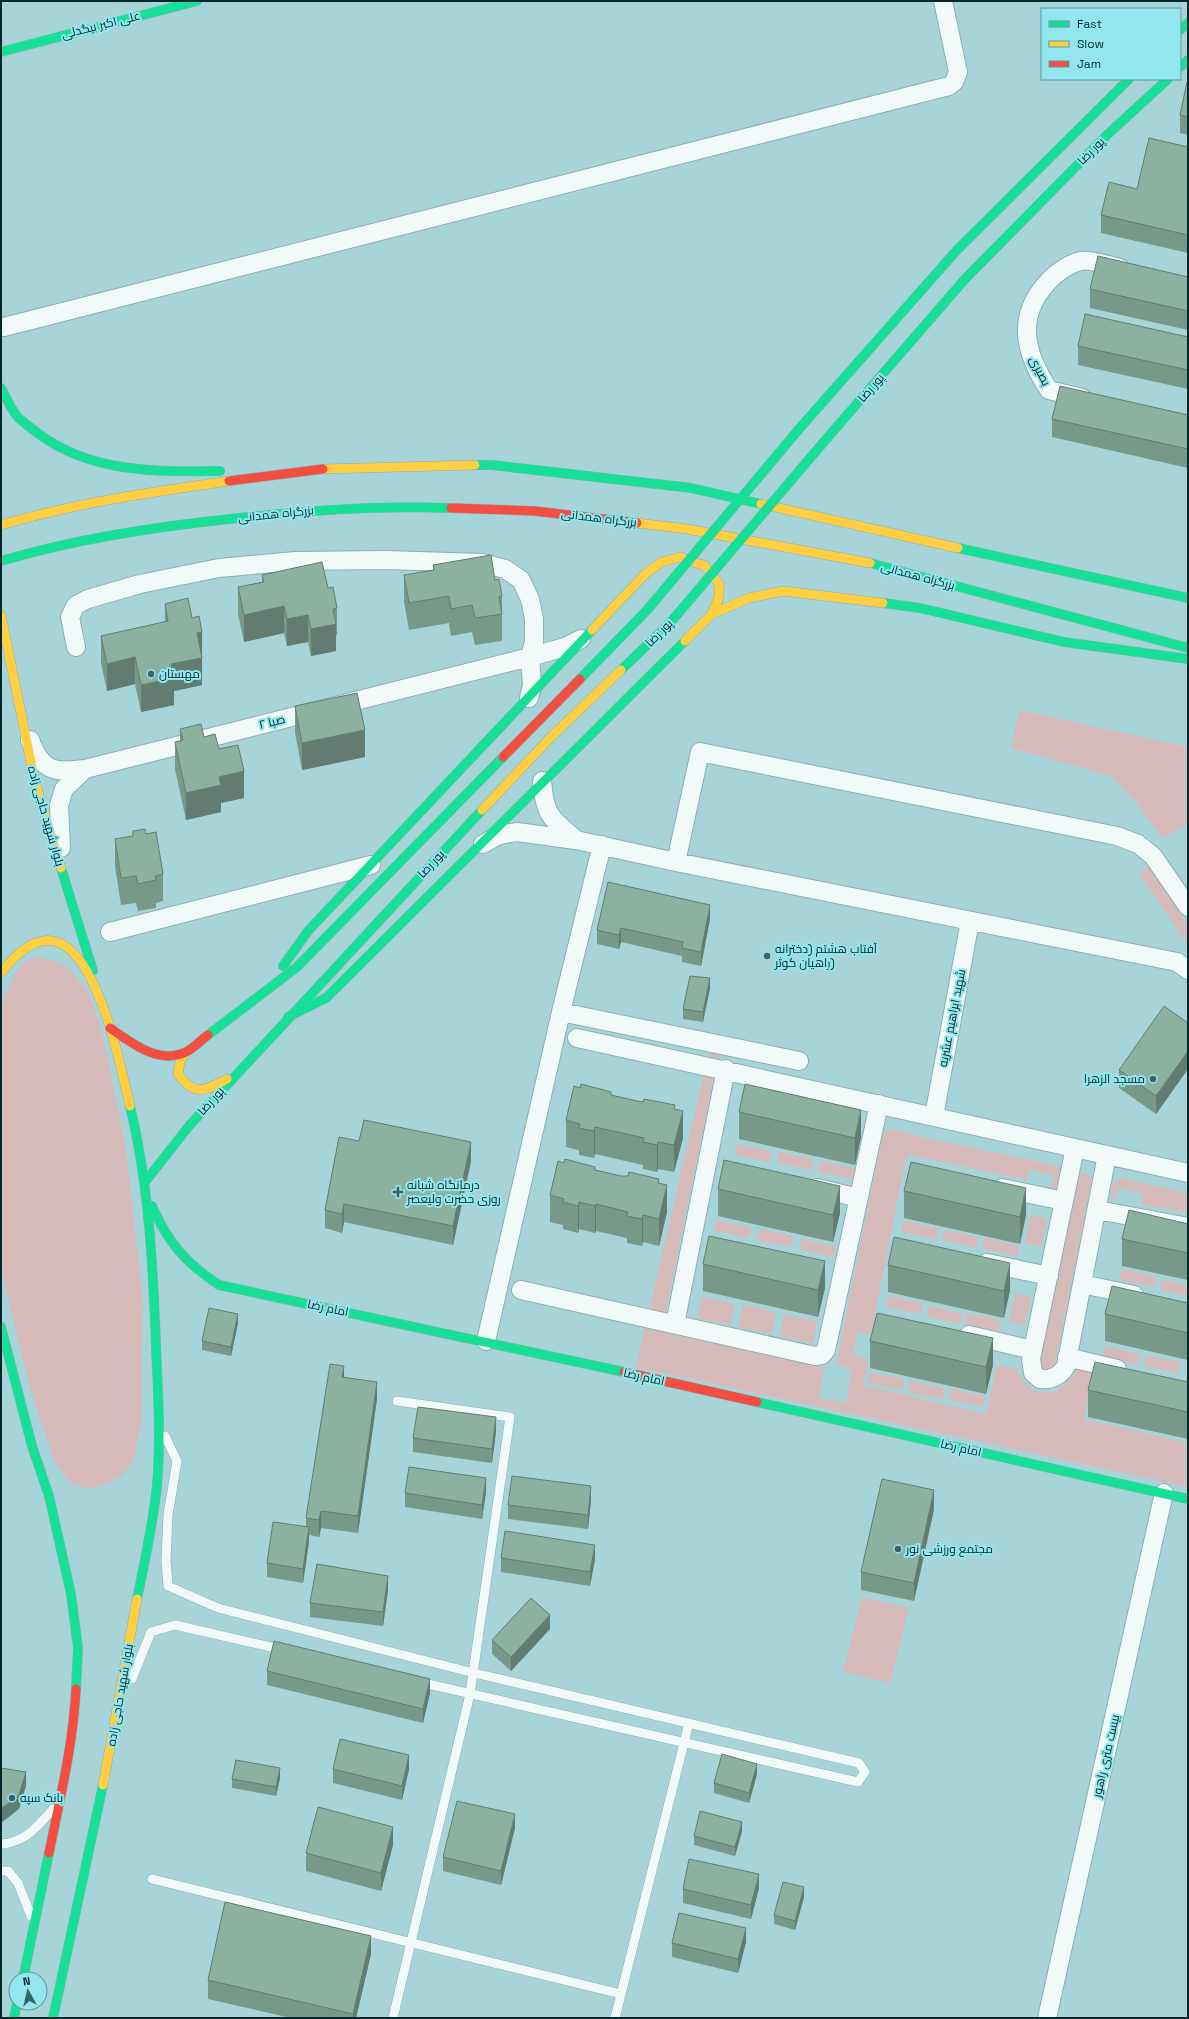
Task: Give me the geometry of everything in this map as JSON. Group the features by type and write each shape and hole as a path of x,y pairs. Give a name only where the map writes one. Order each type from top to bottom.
{"main road":[{"name":"علی اکبر بیگدلی","path":"3,51 197,1"},
{"name":"پور رضا","path":"110,1028 137,1047 151,1054 168,1056 186,1052 297,967 648,609 799,429 957,250 1128,80"},
{"name":"پور رضا","path":"145,1182 188,1126 288,1017 551,737 670,623 965,279 1107,135 1167,80"},
{"path":"1,388 16,415 39,436 74,456 110,465 154,471 492,465 691,488 918,540 1188,598"},
{"path":"1,525 28,517 148,493 315,469"},
{"name":"بزرگراه همدانی","path":"1,561 31,552 154,528 309,510 401,506 535,511 687,529 873,564 1188,648"},
{"path":"263,994 308,931 646,574 662,562 680,557 705,566 719,584 718,597 712,614"},
{"path":"288,1017 326,998 542,781 712,614 749,598 783,591 827,595 920,608 1064,642 1188,659"},
{"name":"بلوار شهید حاجی زاده","path":"1,615 24,723 34,782 99,990"},
{"path":"1,972 12,958 40,940 54,941 69,949 82,962 99,990 110,1028 127,1093 146,1192"},
{"path":"186,1052 180,1062 178,1074 184,1085 195,1090 207,1090 236,1073"},
{"name":"بلوار شهید حاجی زاده","path":"53,2018 117,1716 133,1624 152,1530 158,1480 160,1426 146,1192"},
{"name":"امام رضا","path":"146,1192 159,1223 181,1257 198,1272 219,1285 486,1341 1188,1499"},
{"path":"1,1327 32,1446 48,1496 68,1579 78,1648 75,1710 60,1801 25,1971"}],"street":[{"path":"4,327 949,86 954,82 958,72 942,1"},
{"name":"بصیری","path":"1096,401 1049,390 1032,359 1027,340 1027,322 1031,306 1040,291 1056,274 1082,260 1135,272"},
{"path":"76,647 70,617 76,606 88,599 132,586 227,568 295,561 386,560 482,563 505,569 521,580 530,599 534,619 534,634 530,657 532,685 529,698"},
{"name":"صبا ۲","path":"24,723 33,748 41,761 53,770 66,772 85,769 530,657 565,647 587,636"},
{"path":"676,862 700,752 1117,836 1138,844 1153,856 1188,907"},
{"path":"65,881 59,835 59,805 64,789 85,769"},
{"path":"542,781 544,801 551,818 576,840"},
{"path":"474,849 499,835 517,832 576,840 676,862 1177,962 1188,970"},
{"path":"486,1341 561,1012 602,845"},
{"path":"110,932 371,865"},
{"name":"شهید ابراهیم عشریه","path":"934,1116 970,921"},
{"path":"561,1012 799,1061"},
{"path":"577,1038 726,1069 1188,1173"},
{"path":"675,1324 700,1240 715,1164 726,1069"},
{"path":"521,1290 815,1356 822,1355 826,1350 835,1272 859,1198 879,1104"},
{"path":"1075,1148 1033,1350 1031,1366 1033,1373 1040,1380 1049,1380 1062,1373 1066,1366 1108,1155"},
{"path":"798,1184 859,1198"},
{"path":"987,1184 1064,1201"},
{"path":"1097,1210 1188,1227"},
{"path":"972,1259 1049,1276"},
{"path":"1082,1284 1150,1299"},
{"path":"956,1332 1033,1350"},
{"path":"1067,1357 1135,1373"},
{"name":"بیست متری راهور","path":"1047,2018 1164,1493"}],"lane":[{"path":"393,2018 470,1694 510,1417 396,1401"},
{"path":"160,1426 177,1461 168,1515 166,1560 168,1586 218,1608 474,1672 859,1763 865,1772 858,1782 408,1679"},
{"path":"117,1716 151,1632 175,1625 291,1652"},
{"path":"615,2018 689,1723"},
{"path":"1,1844 10,1843 32,1833 60,1801"},
{"path":"1,1871 8,1871 18,1883 34,1924"},
{"path":"152,1879 621,1994"}],"shaded area":[{"path":"1019,710 1188,747 1188,824 1162,838 1137,804 1111,776 1011,748"},
{"path":"1149,867 1188,924 1188,945 1139,874"},
{"path":"38,957 54,961 67,967 88,990 103,1036 126,1149 143,1302 141,1424 134,1459 123,1475 92,1489 71,1484 54,1460 30,1388 4,1281 1,1257 1,1005 14,975 26,960"},
{"path":"715,1050 718,1057 666,1310 656,1323 661,1330 669,1334 824,1367 819,1398 846,1403 852,1369 836,1364 883,1133 891,1130 898,1130 913,1135 1058,1166 1064,1170 1058,1188 1054,1188 1051,1185 1054,1175 1029,1170 1026,1180 910,1155 906,1157 871,1334 858,1331 853,1355 869,1359 863,1385 986,1414 997,1365 1017,1369 1026,1383 1032,1388 1045,1393 1060,1389 1071,1379 1079,1364 1094,1368 1084,1419 1188,1443 1188,1487 636,1367 708,1055"},
{"path":"737,1144 772,1151 770,1162 735,1155"},
{"path":"779,1152 814,1159 812,1170 777,1163"},
{"path":"820,1161 855,1168 852,1179 818,1172"},
{"path":"1083,1173 1092,1177 1091,1184 1055,1365 1048,1372 1042,1370 1039,1366 1078,1183 1080,1176"},
{"path":"1120,1178 1188,1193 1188,1213 1141,1204 1143,1194 1118,1188 1116,1199 1111,1197 1112,1185"},
{"path":"1031,1215 1047,1219 1041,1247 1025,1243"},
{"path":"716,1220 751,1227 749,1238 714,1231"},
{"path":"904,1221 939,1229 936,1239 901,1232"},
{"path":"759,1229 794,1236 791,1247 756,1240"},
{"path":"944,1230 979,1237 976,1248 942,1240"},
{"path":"984,1238 1019,1246 1017,1256 982,1249"},
{"path":"802,1239 837,1247 834,1257 800,1250"},
{"path":"1122,1269 1157,1277 1155,1287 1120,1280"},
{"path":"1162,1279 1188,1285 1188,1296 1160,1290"},
{"path":"1015,1293 1031,1297 1025,1325 1009,1322"},
{"path":"888,1296 923,1303 921,1314 886,1307"},
{"path":"702,1297 735,1304 730,1325 697,1318"},
{"path":"743,1305 776,1312 771,1334 738,1327"},
{"path":"928,1306 963,1313 960,1324 926,1316"},
{"path":"967,1313 1001,1320 999,1331 964,1324"},
{"path":"784,1314 817,1321 813,1343 780,1336"},
{"path":"1105,1346 1140,1354 1138,1365 1103,1357"},
{"path":"1146,1355 1181,1362 1178,1373 1143,1366"},
{"path":"870,1372 904,1379 902,1390 867,1383"},
{"path":"910,1381 945,1388 943,1399 908,1392"},
{"path":"951,1389 985,1396 983,1407 948,1400"},
{"path":"862,1597 909,1608 890,1683 843,1672"}],"building":[{"path":"1188,82 1188,117 1180,115"},
{"path":"1149,138 1188,147 1188,235 1101,215 1109,182 1137,189"},
{"path":"1098,256 1188,277 1188,311 1090,289"},
{"path":"1085,314 1188,337 1188,370 1078,346"},
{"path":"1060,386 1188,415 1188,449 1052,419"},
{"path":"491,555 495,580 499,579 502,596 499,597 502,614 475,618 472,605 451,609 449,596 409,603 404,575 434,570 433,565"},
{"path":"322,562 328,588 333,587 337,608 333,609 336,624 311,629 308,615 287,619 284,606 244,615 238,587 264,582 262,575"},
{"path":"188,598 192,618 199,616 202,632 197,633 202,658 171,664 174,678 141,685 135,657 107,664 101,636 168,621 165,604"},
{"path":"357,693 365,730 302,743 295,706"},
{"path":"201,724 204,737 215,734 219,749 238,745 244,771 219,777 221,785 186,793 175,742 183,740 180,729"},
{"path":"145,829 146,834 156,832 163,874 155,876 156,880 138,884 136,876 121,878 115,839 133,836 133,831"},
{"path":"608,882 710,905 701,952 682,948 683,942 621,928 619,935 597,930"},
{"path":"690,976 710,978 703,1012 683,1009"},
{"name":"مسجد الزهرا","path":"1164,1006 1188,1023 1188,1051 1156,1096 1119,1070"},
{"path":"581,1084 611,1092 611,1095 637,1101 643,1102 644,1099 675,1105 674,1109 683,1111 674,1145 658,1142 657,1145 643,1142 644,1138 595,1127 594,1131 579,1128 580,1124 566,1120 574,1086 580,1088"},
{"path":"745,1084 861,1110 855,1138 739,1112"},
{"name":"درمانگاه شبانه روزی حضرت ولیعصر","path":"364,1120 471,1142 453,1226 344,1204 342,1214 325,1210 339,1137 359,1141"},
{"path":"565,1159 595,1167 595,1170 621,1176 628,1176 629,1172 659,1179 658,1183 667,1185 659,1219 643,1215 642,1219 627,1216 628,1212 596,1204 595,1206 579,1202 578,1206 563,1202 564,1199 550,1195 558,1161 564,1163"},
{"path":"724,1160 840,1186 833,1215 718,1189"},
{"path":"911,1162 1026,1188 1020,1217 904,1191"},
{"path":"1129,1210 1188,1224 1188,1253 1122,1239"},
{"path":"709,1236 825,1261 818,1290 703,1264"},
{"path":"894,1237 1010,1263 1004,1291 888,1265"},
{"path":"1112,1286 1188,1303 1188,1333 1105,1314"},
{"path":"209,1308 238,1314 231,1347 202,1341"},
{"path":"877,1313 993,1338 986,1367 870,1341"},
{"path":"1095,1362 1188,1382 1188,1412 1088,1390"},
{"path":"330,1364 344,1366 342,1377 377,1382 358,1516 321,1511 319,1520 306,1518"},
{"path":"418,1407 496,1417 492,1449 413,1438"},
{"path":"409,1467 486,1478 482,1505 405,1493"},
{"path":"512,1476 591,1486 588,1515 508,1505"},
{"name":"مجتمع ورزشی نور","path":"882,1479 934,1490 914,1583 861,1572"},
{"path":"273,1522 309,1527 303,1569 267,1563"},
{"path":"505,1531 595,1545 590,1572 501,1558"},
{"path":"317,1564 388,1576 383,1612 310,1603"},
{"path":"531,1598 550,1615 511,1657 492,1640"},
{"path":"274,1641 430,1679 423,1709 267,1671"},
{"path":"340,1739 409,1755 402,1786 333,1769"},
{"path":"722,1754 757,1764 749,1793 714,1783"},
{"path":"236,1760 280,1768 276,1787 232,1779"},
{"path":"1,1768 26,1772 19,1795 1,1809"},
{"path":"457,1801 515,1814 501,1871 443,1857"},
{"path":"318,1807 393,1827 381,1873 306,1853"},
{"path":"700,1811 742,1822 735,1847 694,1836"},
{"path":"689,1859 759,1874 751,1905 683,1889"},
{"path":"783,1882 804,1887 795,1921 774,1915"},
{"path":"225,1902 371,1936 353,2014 208,1980"},
{"path":"679,1913 746,1928 738,1959 672,1943"}],"traffic: fast":[{"path":"1,52 197,1"},
{"path":"1181,29 1188,23"},
{"path":"1181,66 1188,60"},
{"path":"799,429 957,250 1128,80"},
{"path":"822,444 965,279 1107,135 1167,80"},
{"path":"1,388 18,418 59,447 80,456 126,468 173,471 220,471"},
{"path":"648,609 799,429"},
{"path":"670,623 822,444"},
{"path":"475,465 492,465 691,488 761,504"},
{"path":"1,561 86,540 201,522 340,509 395,507 451,508"},
{"path":"958,548 1188,598"},
{"path":"870,563 1188,648"},
{"path":"883,603 920,608 1064,642 1188,659"},
{"path":"580,679 648,609"},
{"path":"621,670 670,623"},
{"path":"283,966 308,931 592,630"},
{"path":"288,1017 326,998 685,641"},
{"path":"208,1035 297,967 503,757"},
{"path":"145,1182 189,1126 482,810"},
{"path":"61,868 93,971"},
{"path":"130,1106 142,1165 149,1225 159,1416 157,1485 137,1599"},
{"path":"152,1206 165,1231 179,1251 197,1269 219,1285 624,1372"},
{"path":"1,1327 32,1446 49,1496 71,1594 78,1648 76,1689"},
{"path":"757,1402 1188,1499"},
{"path":"53,2018 103,1785"},
{"path":"25,1971 49,1853"},
{"path":"14,2018 15,2011"}],"traffic: slow":[{"path":"323,469 475,465"},
{"path":"1,525 85,504 229,481"},
{"path":"761,504 958,548"},
{"path":"637,523 687,529 870,563"},
{"path":"592,630 646,573 662,562 680,557 705,566 719,584 719,597 712,614"},
{"path":"685,641 712,614 749,598 783,591 883,603"},
{"path":"1,615 35,782 61,868"},
{"path":"482,810 551,737 621,670"},
{"path":"1,973 30,946 54,941 74,954 91,980 105,1012 116,1048 130,1106"},
{"path":"186,1052 180,1062 178,1074 189,1086 200,1090 206,1089 227,1079"},
{"path":"103,1785 137,1599"}],"traffic: jam":[{"path":"229,481 323,469"},
{"path":"451,508 535,511 637,523"},
{"path":"503,757 580,679"},
{"path":"110,1028 136,1046 155,1054 165,1056 186,1052 208,1035"},
{"path":"624,1372 757,1402"},
{"path":"49,1853 69,1751 76,1689"}],"place":[{"name":"مهستان","path":"151,674"},
{"name":"آفتاب هشتم (دخترانه راهیان کوثر)","path":"767,956"},
{"name":"مسجد الزهرا","path":"1153,1079"},
{"name":"درمانگاه شبانه روزی حضرت ولیعصر","path":"398,1192"},
{"name":"مجتمع ورزشی نور","path":"898,1549"},
{"name":"بانک سپه","path":"12,1798"}]}
